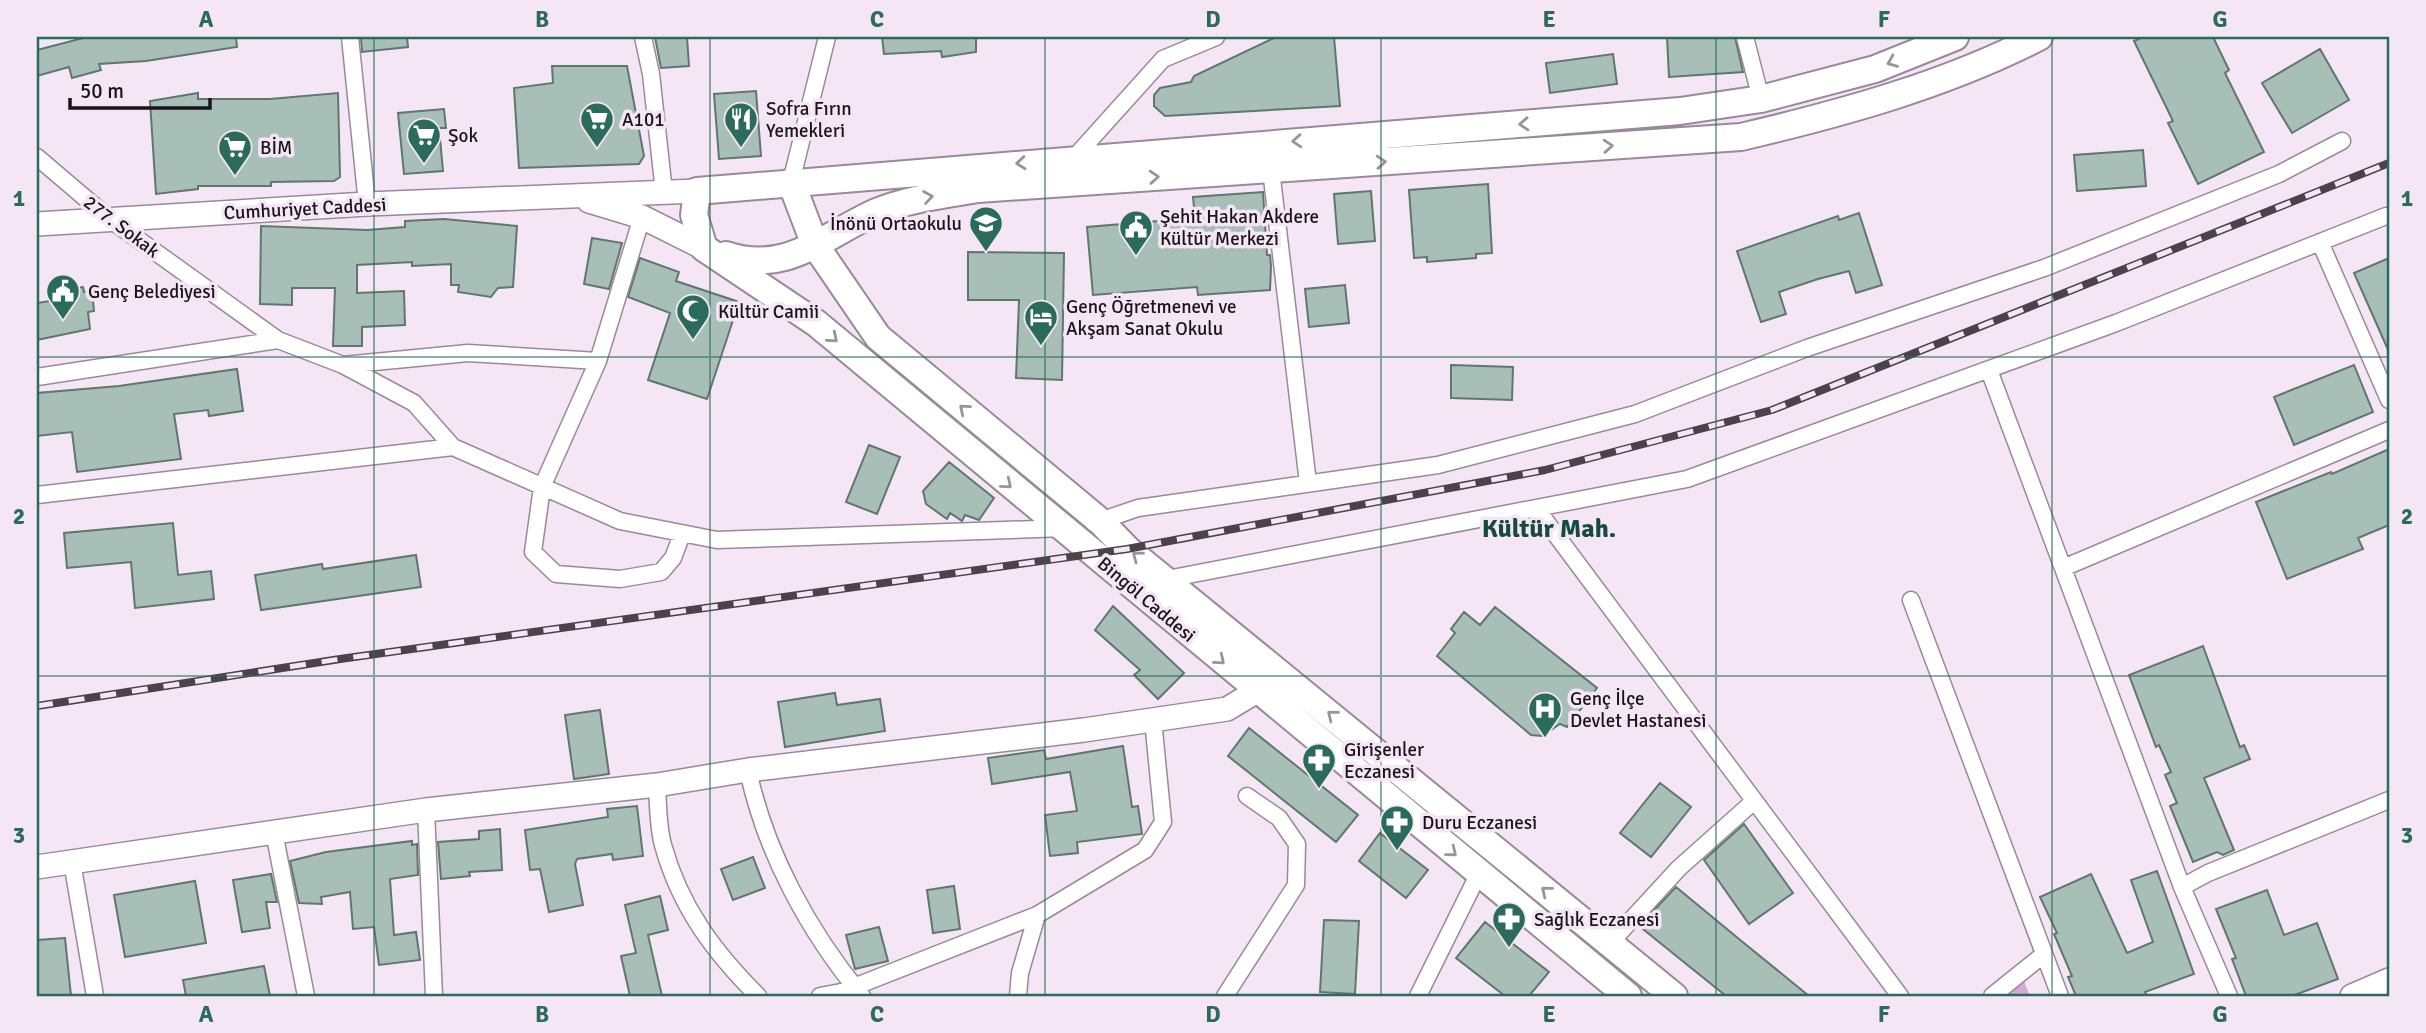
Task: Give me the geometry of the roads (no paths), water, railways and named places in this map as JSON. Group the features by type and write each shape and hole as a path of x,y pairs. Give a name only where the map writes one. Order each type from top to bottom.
{"main road":[{"path":"1955,37 1875,69 1761,99 1680,111 697,191 694,215 704,248 748,263 780,261 874,214 910,200 978,189 1741,137 1857,110 2002,56 2039,37"},
{"name":"Bingöl Caddesi","path":"790,182 815,245 878,337 1101,522 1127,549 1674,996"},
{"name":"Bingöl Caddesi","path":"704,248 816,324 1628,996"}],"street":[{"path":"350,37 367,204"},
{"path":"643,37 651,74 664,192"},
{"path":"790,182 827,37"},
{"path":"1073,159 1163,59 1216,37"},
{"path":"1745,37 1761,99"},
{"path":"37,495 453,447 620,522 717,540 1061,529 1101,522 1138,508 1438,465 1635,414 1807,348 2044,268 2278,174 2342,141"},
{"name":"277. Sokak","path":"37,157 111,220 278,340 343,365 414,403 453,447"},
{"path":"1271,170 1308,483"},
{"name":"Cumhuriyet Caddesi","path":"37,224 367,204 697,191"},
{"path":"572,196 642,217 704,248"},
{"path":"1167,579 1687,479 1989,370 2386,216"},
{"path":"642,217 598,362 542,487 533,552 556,574 620,579 661,572 673,558 682,534"},
{"path":"2320,242 2389,400"},
{"path":"37,377 278,340"},
{"path":"343,365 468,353 598,362"},
{"path":"1989,370 2182,887 2228,996"},
{"path":"2063,568 2389,430"},
{"path":"1536,508 1900,996"},
{"path":"1911,600 2060,996"},
{"path":"37,867 426,810 656,785 748,770 1227,709 1257,691 1262,657"},
{"path":"820,996 858,991 1037,915 1145,850 1163,822 1153,720"},
{"path":"748,770 757,811 813,929 858,991"},
{"path":"656,785 662,845 696,925 723,961 758,996"},
{"path":"1225,996 1296,886 1297,844 1279,818 1247,796"},
{"path":"2182,887 2208,873 2389,800"},
{"path":"1610,943 1679,868 1753,802"},
{"path":"426,810 434,996"},
{"path":"274,832 306,996"},
{"path":"72,862 95,996"},
{"path":"1418,996 1479,873"},
{"path":"1018,996 1020,973 1037,915"},
{"path":"1992,996 2043,955"},
{"path":"2352,996 2389,980"}],"railway":[{"path":"37,706 340,659 1127,549 1545,470 1772,410 2389,163"}],"place":[{"name":"A101","path":"597,149"},
{"name":"Sofra Fırın Yemekleri","path":"741,149"},
{"name":"Şok","path":"424,165"},
{"name":"BİM","path":"235,177"},
{"name":"İnönü Ortaokulu","path":"986,253"},
{"name":"Şehit Hakan Akdere Kültür Merkezi","path":"1136,257"},
{"name":"Genç Belediyesi","path":"63,321"},
{"name":"Kültür Camii","path":"693,341"},
{"name":"Genç Öğretmenevi ve Akşam Sanat Okulu","path":"1041,347"},
{"name":"Genç İlçe Devlet Hastanesi","path":"1545,739"},
{"name":"Girişenler Eczanesi","path":"1319,790"},
{"name":"Duru Eczanesi","path":"1397,852"},
{"name":"Sağlık Eczanesi","path":"1509,949"}],"district":[{"name":"Kültür Mah.","path":"1549,528"}]}
